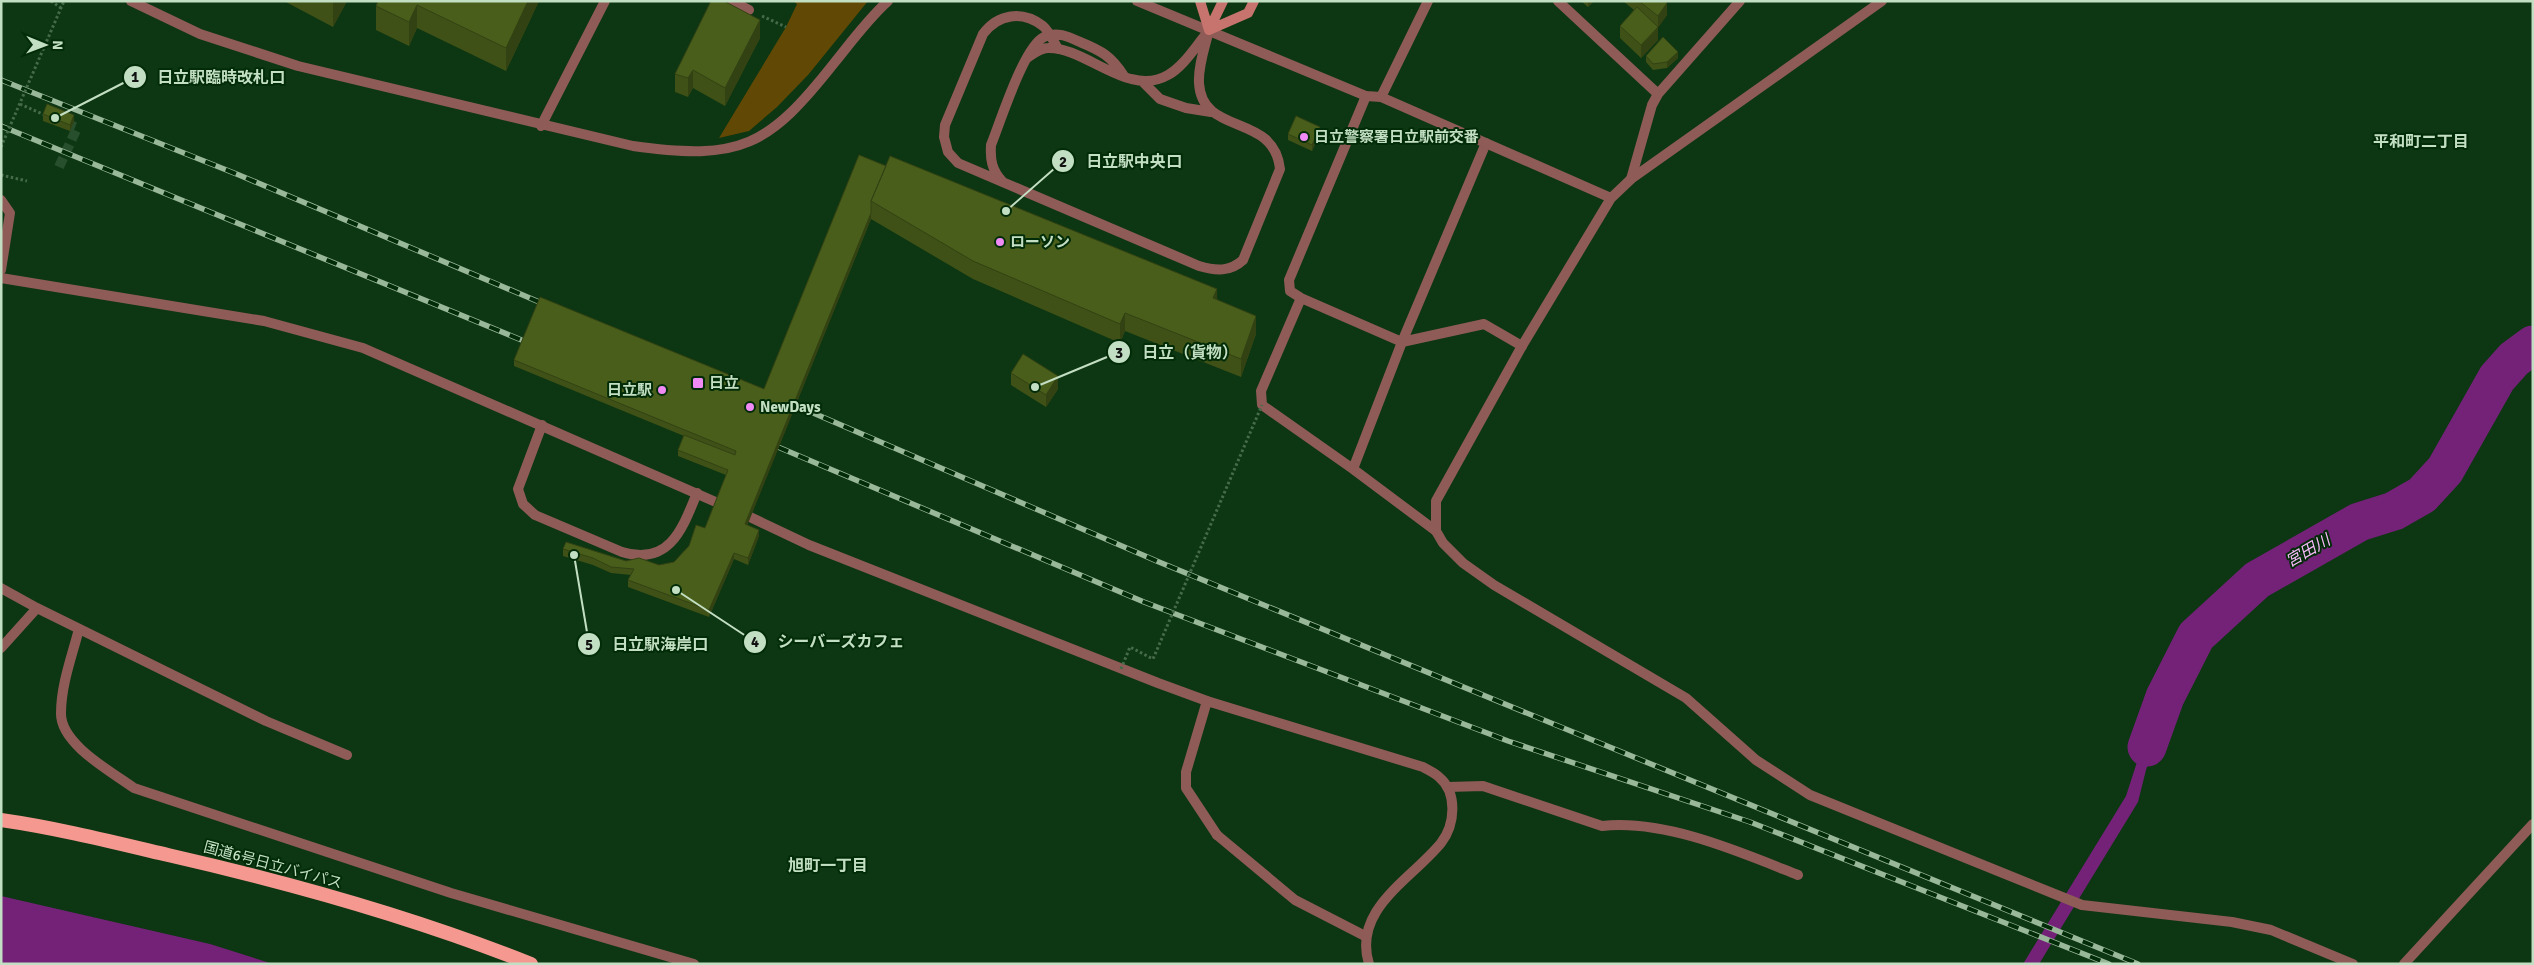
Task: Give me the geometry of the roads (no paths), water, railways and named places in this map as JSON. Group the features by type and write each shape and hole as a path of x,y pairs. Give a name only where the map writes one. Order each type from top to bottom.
{"highway":[{"name":"国道6号日立バイパス","path":"1,820 109,841 285,883 465,938 531,964"}],"main road":[{"path":"1200,1 1209,30"},
{"path":"1209,30 1223,1"},
{"path":"1209,30 1248,13 1254,1"}],"street":[{"path":"131,1 145,4 200,34 250,52 298,66 541,126 633,146 675,152 704,153 732,148 758,139 783,121 806,99 855,36 888,1"},
{"path":"541,126 604,1"},
{"path":"732,1 749,10"},
{"path":"1137,1 1366,96 1381,97 1611,198"},
{"path":"1381,97 1428,1"},
{"path":"1558,1 1658,94"},
{"path":"1631,179 1652,105 1658,94 1740,1"},
{"path":"1436,531 1436,501 1522,346 1611,198 1631,179 1882,1"},
{"path":"1058,49 1043,26 1025,18 1012,15 991,23 984,34 944,125 944,137 948,152 958,163 1199,266 1224,270 1235,268 1243,260 1277,179 1280,169 1279,156 1268,139 1211,112 1186,108 1160,99 1142,81"},
{"path":"1026,60 1046,48 1058,49 1124,76 1142,81 1168,75 1180,65 1209,30"},
{"path":"1209,30 1199,71 1199,86 1203,102 1211,112"},
{"path":"1007,185 996,174 990,159 991,146 1026,60 1036,42 1050,35 1063,35 1103,52 1112,58 1124,76"},
{"path":"1366,96 1289,280 1290,291 1301,298 1402,342 1484,324 1522,346"},
{"path":"1353,469 1402,342 1486,143"},
{"path":"1,200 10,213 1,270"},
{"path":"1,278 264,321 314,333 363,348 718,503"},
{"path":"1301,298 1261,391 1262,406 1353,469 1436,531 1443,543 1464,563 1494,586 1686,698 1756,760 1810,795 2082,905 2232,922 2271,930 2353,964"},
{"path":"542,425 518,489 523,504 528,510 544,518 622,552 636,556 650,555 664,549 675,539 683,528 696,493"},
{"path":"750,517 809,545 1121,669 1207,701 1423,767 1439,776 1448,788 1453,806 1451,826 1440,843 1397,885 1379,908 1365,936 1365,951 1369,964"},
{"path":"1,588 37,608 266,721 347,755"},
{"path":"1,648 37,608"},
{"path":"80,629 68,671 60,714 71,740 91,759 134,788 452,893 694,964"},
{"path":"1207,701 1186,772 1186,788 1217,835 1295,900 1365,936"},
{"path":"1448,788 1483,786 1602,826 1617,824 1674,832 1727,847 1798,875"},
{"path":"2404,964 2533,824"}],"waterway":[{"name":"宮田川","path":"2147,747 2165,697 2196,636 2257,580 2359,522 2394,511 2422,495 2445,470 2497,378 2514,359 2533,345"}],"tunnel":[{"path":"59,167 77,128 60,121"}],"railway":[{"path":"1,80 239,175 551,307"},
{"path":"1,126 524,341"},
{"path":"783,400 1159,562 2138,964"},
{"path":"778,447 1144,602 1508,741 1750,822 2109,964"}],"place":[{"name":"日立駅臨時改札口","path":"55,118"},
{"name":"日立警察署日立駅前交番","path":"1304,137"},
{"name":"日立駅中央口","path":"1006,211"},
{"name":"ローソン","path":"1000,242"},
{"name":"日立","path":"698,383"},
{"name":"日立（貨物）","path":"1035,387"},
{"name":"日立駅","path":"662,390"},
{"name":"NewDays","path":"750,407"},
{"name":"日立駅海岸口","path":"574,555"},
{"name":"シーバーズカフェ","path":"676,590"}],"district":[{"name":"平和町二丁目","path":"2421,142"},
{"name":"旭町一丁目","path":"828,866"}]}
